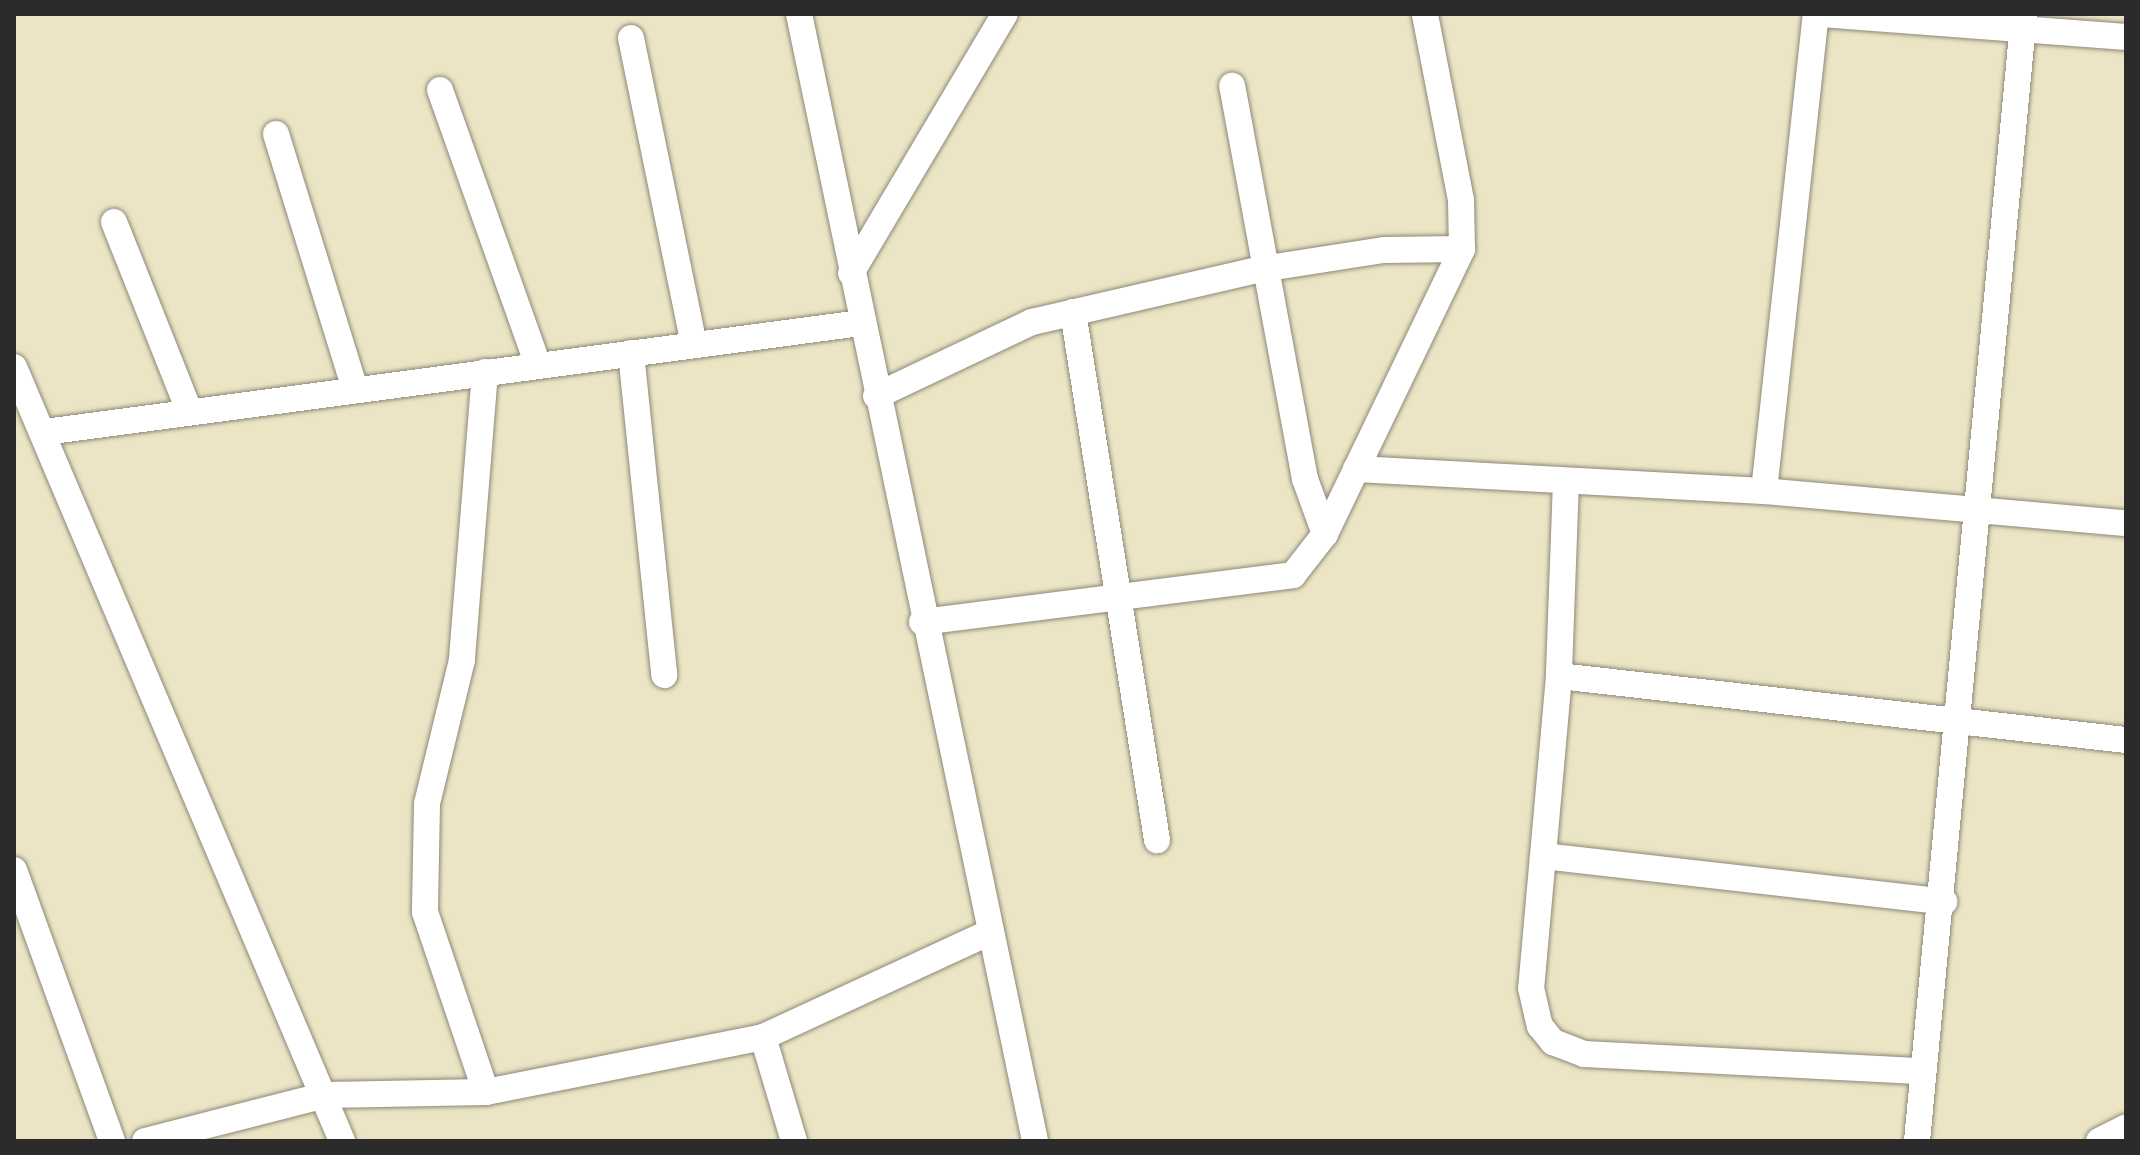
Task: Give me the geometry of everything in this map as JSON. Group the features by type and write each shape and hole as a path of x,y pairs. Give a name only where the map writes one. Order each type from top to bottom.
{"street":[{"path":"799,14 922,622 1035,1141"},
{"path":"851,273 1005,14"},
{"path":"922,622 1293,575 1325,534 1462,249 1461,200 1425,14"},
{"path":"1764,491 1818,14 2023,23 2126,37"},
{"path":"1917,1141 1944,902 2023,23"},
{"path":"631,38 694,345"},
{"path":"1232,86 1262,269 1305,479 1325,534"},
{"path":"440,90 538,365"},
{"path":"276,134 355,389"},
{"path":"114,222 189,410"},
{"path":"876,396 1032,322 1262,269 1384,250 1462,249"},
{"path":"1073,312 1121,596 1157,840"},
{"path":"45,432 189,410 861,323"},
{"path":"631,353 664,675"},
{"path":"485,372 462,660 427,804 425,912 486,1092"},
{"path":"16,381 45,432 326,1095 342,1141"},
{"path":"1356,469 1764,491 1978,515 2126,523"},
{"path":"1566,481 1559,676 1531,988 1540,1026 1553,1042 1584,1054 1923,1071"},
{"path":"1559,676 2126,740"},
{"path":"1543,856 1944,902"},
{"path":"14,870 112,1141"},
{"path":"145,1141 326,1095 486,1092 763,1037 990,932"},
{"path":"763,1037 794,1141"},
{"path":"2099,1141 2126,1127"}]}
